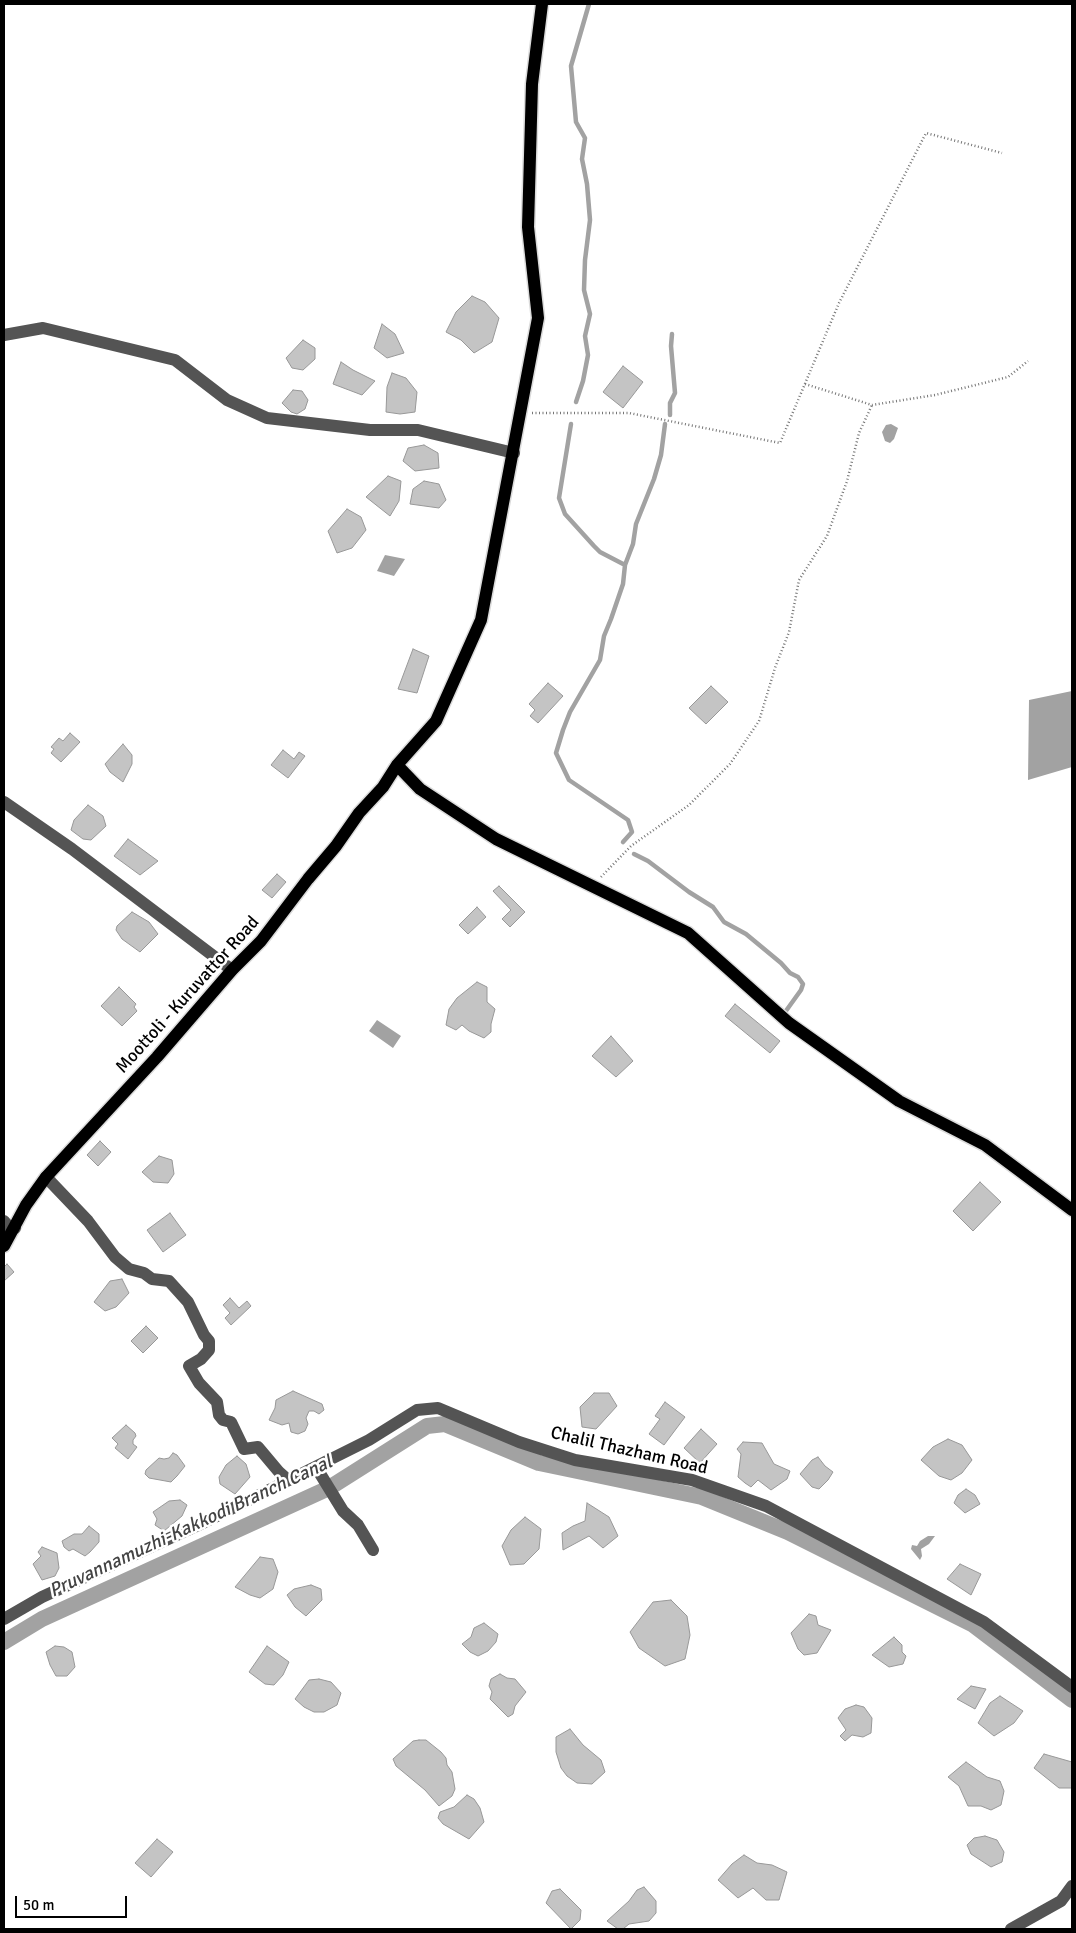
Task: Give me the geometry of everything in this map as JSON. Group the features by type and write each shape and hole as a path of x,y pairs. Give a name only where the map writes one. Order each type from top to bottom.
{"main road":[{"name":"Moottoli - Kuruvattor Road","path":"4,1246 9,1224 26,1205 46,1177 157,1057 232,970 262,941 308,879 336,846 359,813 383,787 396,765 436,720 481,620 538,318 528,228 532,84 542,4"},
{"path":"396,765 420,789 496,838 688,934 789,1023 899,1101 985,1145 1072,1210"}],"street":[{"path":"4,335 43,328 175,360 227,400 267,418 370,430 418,430 514,453"},
{"path":"4,802 72,849 232,970"},
{"path":"46,1177 88,1221 115,1258 129,1269 144,1273 152,1278 169,1281 188,1302 204,1335 209,1341 209,1350 189,1366 198,1383 217,1402 219,1415 223,1420 230,1422 244,1449 258,1447 288,1480"},
{"name":"Chalil Thazham Road","path":"4,1619 42,1597 205,1522 316,1467 369,1440 417,1410 438,1408 520,1442 575,1460 692,1480 766,1506 984,1622 1072,1687"},
{"path":"316,1467 343,1511 358,1525 373,1550"},
{"path":"1011,1929 1061,1901 1072,1886"}],"path":[{"path":"521,413 629,413 780,443 839,303 926,133 1002,153"},
{"path":"805,384 872,405 934,395 1008,377 1028,361"},
{"path":"594,886 631,846 689,806 730,764 759,720 775,668 789,632 799,580 827,536 847,481 859,433 872,405"}],"shaded area":[{"path":"891,424 898,428 894,439 890,443 885,441 882,432 886,425"},
{"path":"385,555 405,559 394,576 377,571"},
{"path":"1072,691 1072,767 1028,780 1029,700"},
{"path":"377,1020 401,1036 393,1048 369,1031"},
{"path":"928,1536 935,1536 929,1544 921,1549 922,1556 920,1560 911,1549 912,1545 917,1546 920,1541"}],"building":[{"path":"472,296 485,302 499,318 492,342 474,353 461,340 446,332 456,312"},
{"path":"382,324 395,334 404,353 387,358 374,348"},
{"path":"303,340 315,348 315,359 303,370 292,368 286,358"},
{"path":"341,362 375,381 362,395 333,384"},
{"path":"623,366 643,382 623,408 603,392"},
{"path":"392,373 406,378 417,392 415,412 400,414 386,412 387,387"},
{"path":"293,390 302,391 308,400 305,409 297,414 291,412 282,403"},
{"path":"424,445 438,453 439,468 415,471 403,461 408,448"},
{"path":"388,476 401,481 399,501 390,516 366,497"},
{"path":"424,481 439,484 446,500 439,508 410,504 413,489"},
{"path":"347,509 361,517 366,530 352,548 337,553 328,531"},
{"path":"413,649 429,656 417,693 398,689"},
{"path":"548,683 563,696 538,723 530,716 535,710 529,704"},
{"path":"711,686 728,702 706,724 689,708"},
{"path":"70,733 80,742 61,762 51,753 54,749 51,747 59,738 63,741"},
{"path":"123,744 132,755 132,764 123,782 110,772 105,764"},
{"path":"283,750 294,759 299,752 305,756 288,778 271,765"},
{"path":"88,805 103,816 106,826 91,840 83,839 71,830 74,820"},
{"path":"128,839 158,861 140,875 114,856"},
{"path":"277,874 286,882 272,898 262,890"},
{"path":"499,886 525,912 510,927 502,919 511,910 493,891"},
{"path":"477,907 486,917 468,934 459,925"},
{"path":"132,912 149,922 158,934 140,952 122,939 116,930 117,926"},
{"path":"477,982 487,987 487,1002 495,1009 491,1032 484,1038 469,1031 462,1025 456,1030 446,1025 449,1009 457,998"},
{"path":"119,987 136,1004 134,1007 137,1011 122,1026 101,1006"},
{"path":"735,1004 780,1041 770,1053 725,1016"},
{"path":"611,1036 633,1061 616,1077 592,1056"},
{"path":"100,1141 111,1152 98,1166 87,1155"},
{"path":"159,1156 172,1160 174,1174 168,1183 153,1182 142,1172"},
{"path":"980,1182 1001,1202 973,1231 953,1211"},
{"path":"170,1213 186,1235 163,1252 147,1230"},
{"path":"7,1264 14,1272 4,1281 4,1267"},
{"path":"122,1279 129,1293 116,1307 105,1311 94,1302 110,1281"},
{"path":"230,1298 239,1308 247,1301 251,1306 231,1325 225,1318 230,1313 223,1305"},
{"path":"146,1326 158,1338 143,1353 131,1341"},
{"path":"293,1391 322,1404 324,1410 319,1414 309,1411 306,1418 308,1424 305,1431 298,1434 291,1432 289,1423 282,1425 269,1420 275,1408 276,1400"},
{"path":"594,1393 609,1393 617,1406 596,1429 582,1427 580,1407"},
{"path":"665,1402 685,1417 664,1445 649,1434 660,1419 655,1416"},
{"path":"126,1425 135,1433 136,1436 133,1444 137,1447 128,1459 115,1448 118,1444 112,1438"},
{"path":"701,1429 717,1444 700,1463 684,1448"},
{"path":"948,1439 962,1445 972,1460 962,1473 951,1480 939,1476 921,1460 933,1447"},
{"path":"743,1442 762,1443 774,1464 790,1471 787,1479 771,1490 758,1480 751,1487 745,1483 738,1477 741,1454 737,1449"},
{"path":"173,1453 177,1455 185,1466 171,1482 149,1478 145,1474 146,1470 159,1458 169,1458"},
{"path":"237,1456 246,1464 250,1477 235,1494 220,1484 219,1477 226,1465"},
{"path":"818,1457 833,1472 819,1489 812,1487 800,1474 812,1460"},
{"path":"966,1489 975,1495 980,1504 965,1513 954,1503 958,1495"},
{"path":"180,1500 187,1505 182,1516 164,1531 155,1525 157,1519 153,1512 169,1501"},
{"path":"587,1503 609,1517 618,1536 603,1548 589,1536 563,1550 562,1533 585,1521"},
{"path":"525,1517 541,1529 539,1549 524,1564 510,1565 502,1546 511,1530"},
{"path":"89,1526 99,1534 99,1542 90,1552 85,1556 73,1549 69,1551 64,1547 62,1541 74,1534 82,1534"},
{"path":"42,1547 57,1553 59,1568 55,1576 42,1580 33,1564 41,1556 38,1552"},
{"path":"260,1557 273,1559 278,1572 273,1589 260,1598 235,1587"},
{"path":"960,1564 981,1574 971,1595 947,1579"},
{"path":"311,1585 321,1589 322,1600 306,1616 295,1607 287,1595 294,1589"},
{"path":"671,1600 687,1616 690,1635 685,1659 665,1666 639,1648 630,1632 653,1602"},
{"path":"809,1614 816,1616 818,1625 831,1630 817,1653 804,1655 798,1649 791,1633"},
{"path":"484,1623 498,1634 496,1642 488,1651 478,1656 470,1652 462,1644 471,1637 474,1628"},
{"path":"894,1637 902,1645 902,1652 906,1656 903,1664 889,1667 872,1655"},
{"path":"55,1646 64,1647 72,1652 75,1667 67,1676 56,1676 50,1665 46,1652"},
{"path":"267,1646 289,1662 283,1675 274,1685 265,1684 249,1672"},
{"path":"500,1674 507,1678 515,1679 526,1692 515,1706 513,1714 508,1717 490,1699 492,1692 489,1686 491,1679"},
{"path":"319,1679 331,1682 341,1693 337,1705 324,1712 314,1712 304,1707 295,1699 309,1680"},
{"path":"971,1686 986,1689 975,1709 957,1699"},
{"path":"1000,1696 1023,1711 1014,1723 994,1736 978,1723 990,1703"},
{"path":"856,1705 864,1707 872,1718 871,1733 863,1737 852,1735 845,1741 840,1736 846,1730 838,1718 845,1709"},
{"path":"570,1729 583,1745 601,1760 605,1772 592,1784 577,1783 567,1776 561,1768 556,1752 556,1737"},
{"path":"426,1740 441,1752 452,1772 455,1789 452,1796 439,1806 425,1790 396,1766 393,1759 413,1741"},
{"path":"1044,1754 1072,1762 1072,1788 1059,1788 1034,1768"},
{"path":"966,1762 987,1777 1000,1781 1004,1791 1001,1805 991,1810 981,1806 968,1806 959,1786 948,1777"},
{"path":"467,1795 474,1799 480,1808 484,1822 469,1839 443,1824 438,1818 440,1812 454,1807"},
{"path":"985,1836 997,1840 1004,1852 1002,1862 991,1867 971,1854 967,1845 974,1838"},
{"path":"157,1839 173,1852 151,1877 135,1863"},
{"path":"744,1855 757,1863 772,1865 787,1872 779,1900 766,1900 753,1888 738,1898 718,1880 732,1864"},
{"path":"644,1887 656,1901 656,1913 649,1921 629,1924 623,1929 618,1929 607,1921 629,1901 637,1890"},
{"path":"560,1889 581,1910 580,1920 571,1929 546,1903 552,1891"}],"waterway":[{"path":"576,402 583,381 588,355 585,336 590,314 584,290 585,260 590,220 587,184 582,159 585,138 576,122 571,66 589,4"},
{"path":"670,415 670,403 675,393 671,346 672,334"},
{"path":"571,424 559,498 565,514 600,552 625,565 623,584 604,636 600,660 570,712 556,753 569,780 628,820 632,832 623,842"},
{"path":"625,565 633,544 636,524 654,479 661,455 665,424"},
{"path":"634,854 648,861 689,892 713,907 724,922 746,934 781,963 790,973 798,977 803,984 801,990 783,1015"},
{"name":"Pruvannamuzhi-Kakkodi Branch Canal","path":"4,1642 42,1619 329,1488 427,1426 445,1424 539,1463 702,1497 788,1532 972,1624 1072,1700"}]}
